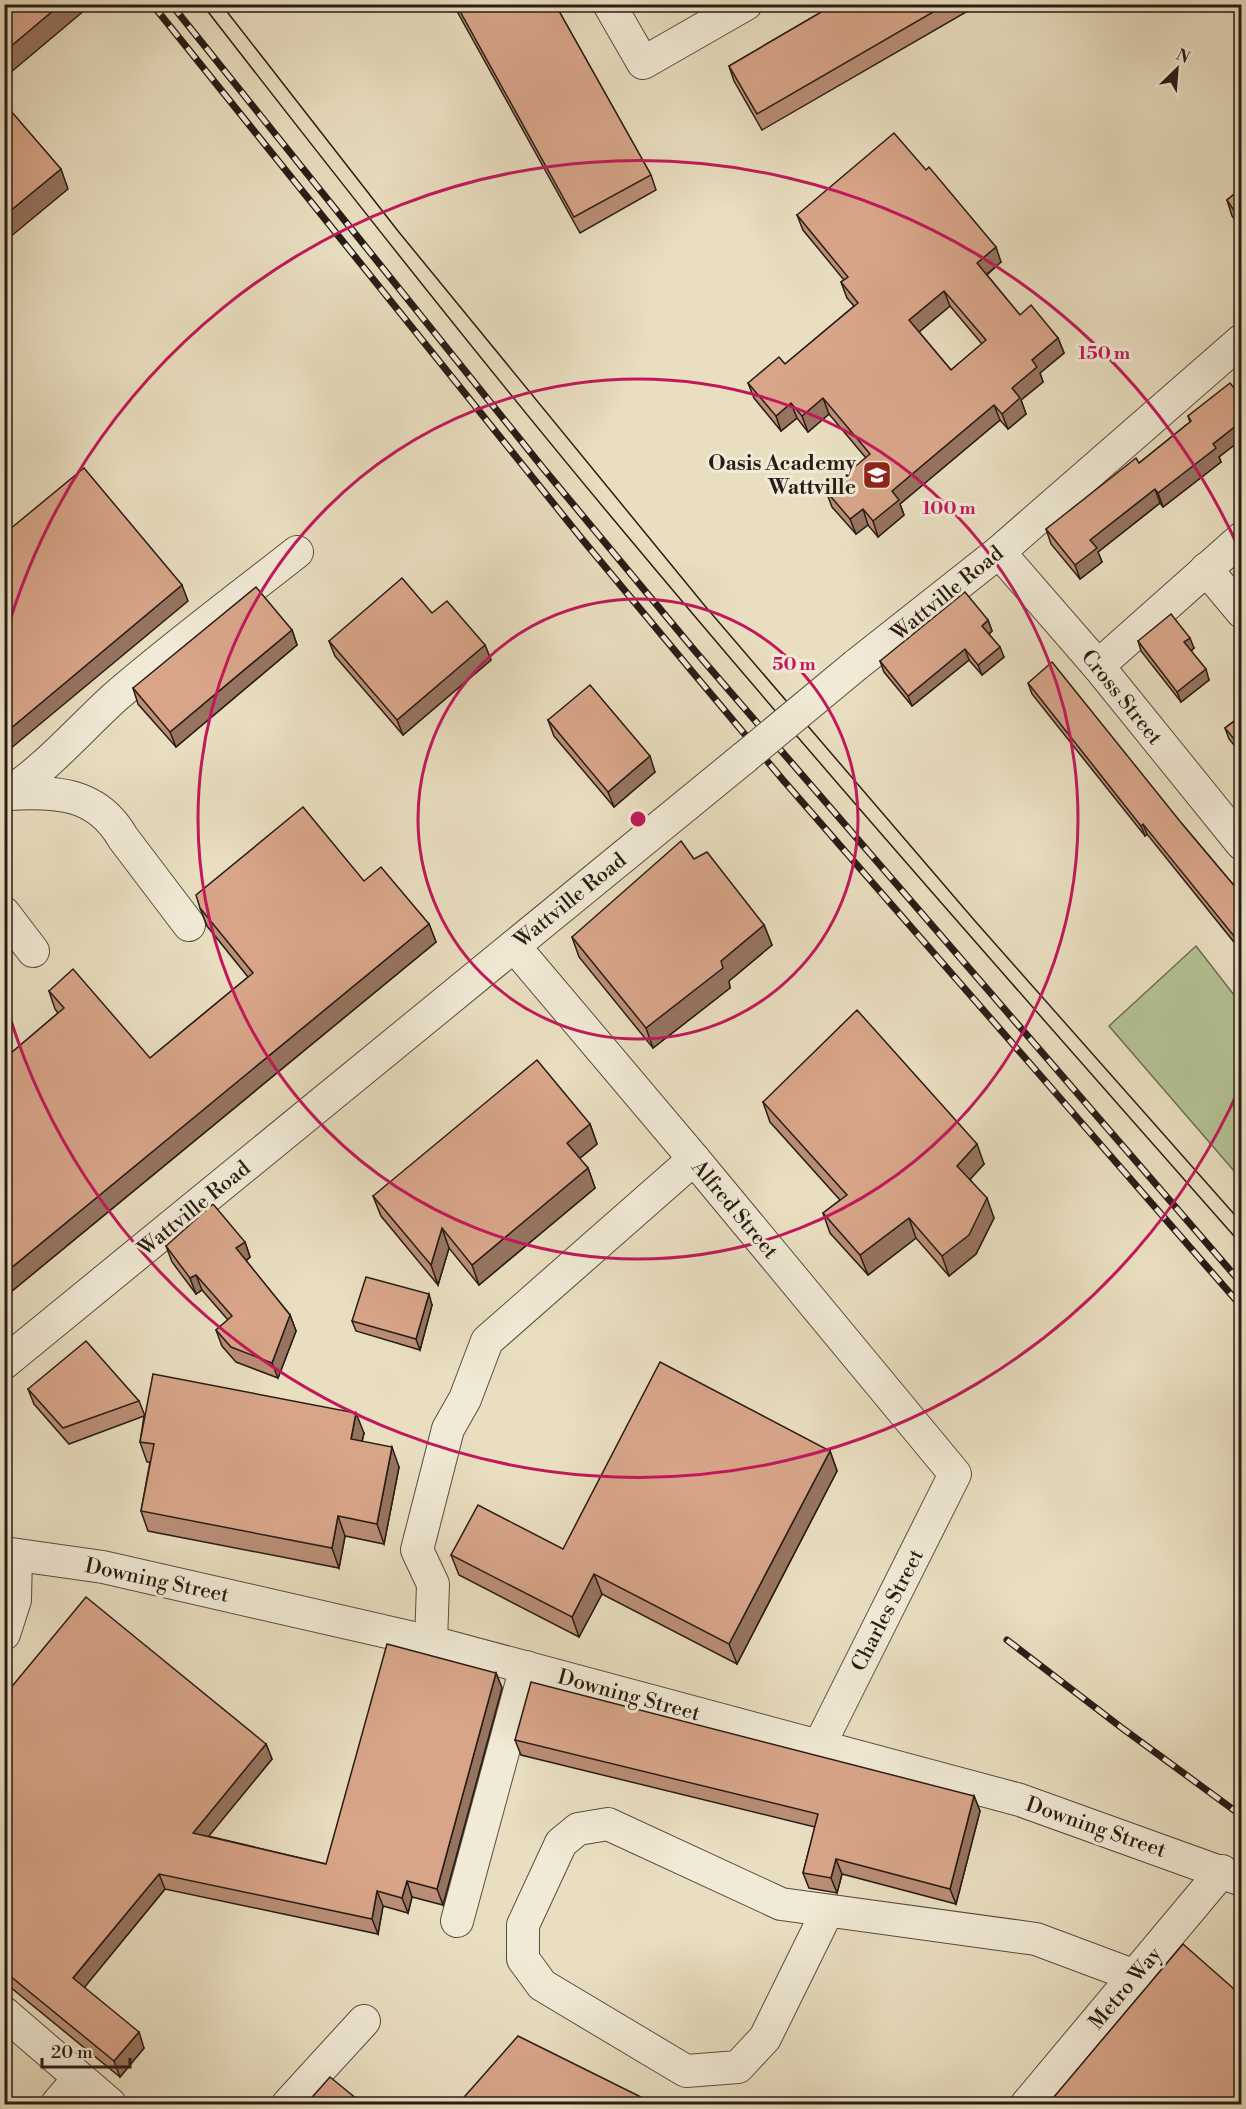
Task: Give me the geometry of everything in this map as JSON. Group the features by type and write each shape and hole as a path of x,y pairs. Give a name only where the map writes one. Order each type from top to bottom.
{"street":[{"path":"609,4 643,63 746,4"},
{"name":"Wattville Road","path":"4,1363 856,665 999,552 1242,340"},
{"path":"1098,666 1242,538"},
{"path":"6,795 46,764 114,698 297,552"},
{"name":"Cross Street","path":"999,552 1098,666 1242,844"},
{"path":"1206,569 1242,612"},
{"path":"6,795 43,792 87,801 97,807 115,824 123,838 189,925"},
{"path":"4,913 33,951"},
{"name":"Alfred Street","path":"514,946 955,1474"},
{"path":"431,1642 433,1584 417,1550 448,1429 465,1399 487,1341 694,1159"},
{"name":"Charles Street","path":"819,1746 955,1474"},
{"path":"4,1634 15,1600 10,1554"},
{"name":"Downing Street","path":"10,1554 103,1567 431,1642 1020,1800 1232,1875"},
{"path":"457,1921 526,1667"},
{"path":"827,1912 765,2038 738,2067 686,2071 542,1985 524,1959 523,1925 561,1843 578,1828 608,1824 782,1904 1036,1939 1135,1976"},
{"name":"Metro Way","path":"1028,2104 1135,1976 1232,1875"},
{"path":"4,2013 110,2104"},
{"path":"288,2104 364,2021"},
{"path":"57,2104 79,2078"}],"green space":[{"path":"1196,946 1241,1004 1241,1179 1109,1026"}],"building":[{"path":"4,4 61,4 4,52"},
{"path":"456,4 555,4 651,175 574,217"},
{"path":"835,4 947,4 757,114 729,66"},
{"path":"4,103 61,169 4,216"},
{"path":"894,133 926,170 929,167 996,247 977,263 1020,315 1031,305 1058,338 1032,360 1037,367 1012,388 1020,398 1002,414 994,405 892,491 899,500 873,521 863,509 850,519 826,491 870,454 823,398 802,416 791,403 776,416 748,383 779,357 785,364 858,303 841,282 848,277 797,215","holes":["944,291 986,340 951,370 909,320"]},
{"path":"1242,188 1242,223 1227,200"},
{"path":"1242,381 1242,421 1213,444 1216,448 1158,493 1155,489 1090,540 1097,548 1075,565 1046,529 1136,458 1139,463 1191,421 1188,416 1230,383 1234,388"},
{"path":"84,468 182,585 4,734 4,534"},
{"path":"402,578 432,613 447,601 485,645 397,720 329,641"},
{"path":"256,587 292,630 170,732 133,688"},
{"path":"965,592 988,620 982,626 1000,647 978,665 965,649 908,696 880,661"},
{"path":"1171,614 1190,638 1184,642 1206,669 1177,692 1138,641"},
{"path":"1052,662 1242,895 1242,946 1143,824 1141,826 1028,683"},
{"path":"590,685 650,756 608,792 548,720"},
{"path":"1242,706 1242,749 1225,728 1240,717 1235,711"},
{"path":"303,807 364,881 381,867 429,924 5,1273 4,1059 64,1008 49,991 73,969 150,1058 253,973 200,908 196,895"},
{"path":"681,841 694,859 707,852 764,925 721,961 723,968 646,1028 572,937"},
{"path":"857,1010 977,1144 957,1166 987,1198 969,1235 942,1256 909,1218 860,1255 823,1213 847,1195 763,1102"},
{"path":"537,1060 590,1124 567,1143 588,1168 472,1265 442,1228 431,1265 373,1196"},
{"path":"213,1204 245,1242 236,1248 290,1315 272,1363 231,1347 216,1330 232,1316 196,1275 190,1278 166,1246"},
{"path":"366,1277 429,1294 416,1339 352,1321"},
{"path":"86,1341 139,1401 63,1428 28,1389"},
{"path":"660,1362 830,1451 729,1644 594,1574 572,1617 451,1555 478,1505 563,1549"},
{"path":"153,1374 356,1413 351,1439 392,1447 377,1524 338,1516 332,1548 141,1511 154,1444 140,1442"},
{"path":"86,1597 266,1744 193,1833 326,1864 387,1644 496,1673 437,1889 407,1881 402,1898 377,1891 372,1919 159,1874 73,1978 139,2032 114,2061 4,1971 4,1696"},
{"path":"531,1682 974,1796 950,1889 836,1859 831,1878 803,1873 818,1814 515,1740"},
{"path":"1183,1944 1242,1996 1242,2104 1048,2104"},
{"path":"518,2036 655,2104 458,2104"},
{"path":"330,2077 363,2104 306,2104"}],"tram line":[{"path":"202,4 410,270 624,532 853,801 1242,1245"},
{"path":"221,4 398,231 705,606 975,921 1242,1223"}],"railway":[{"path":"152,4 582,539 690,669 783,780 1242,1307"},
{"path":"171,4 543,468 695,651 1242,1284"},
{"path":"1007,1640 1242,1816"}],"place":[{"name":"Oasis Academy Wattville","path":"877,475"}]}
